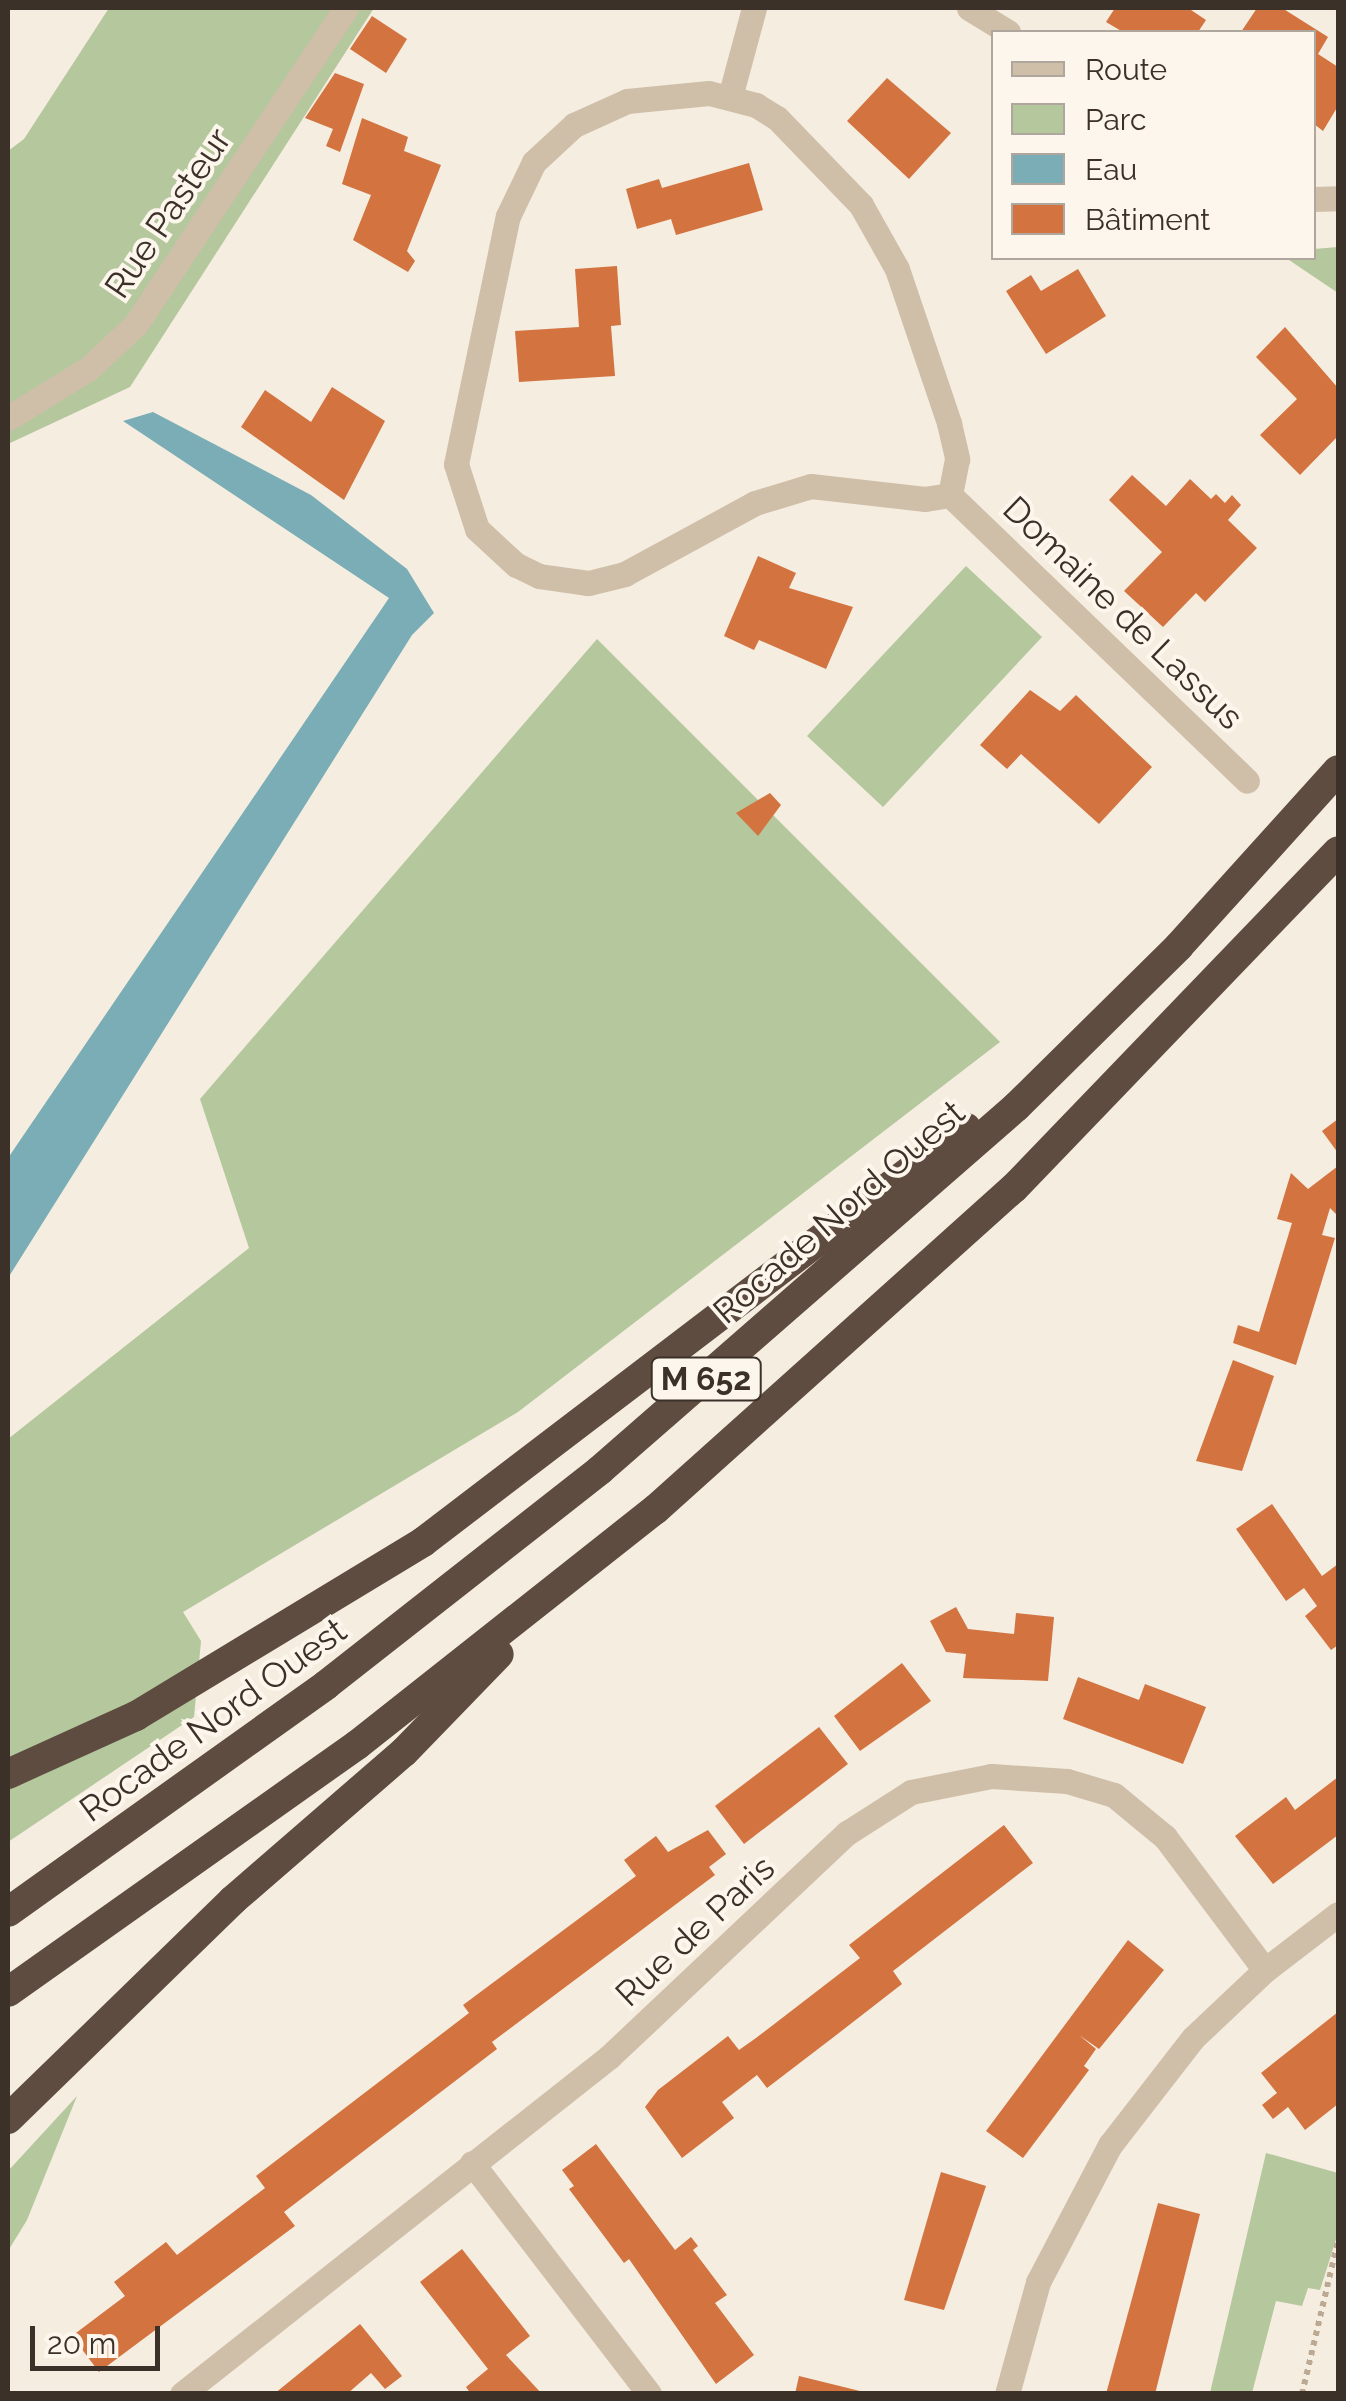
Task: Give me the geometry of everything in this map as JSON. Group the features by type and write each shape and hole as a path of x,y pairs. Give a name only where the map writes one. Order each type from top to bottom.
{"highway":[{"name":"Rocade Nord Ouest","path":"8,1912 313,1695 573,1492 883,1226 1096,1030 1338,770"},
{"name":"M 652","path":"8,1992 357,1745 557,1590 946,1252 1168,1034 1338,851"},
{"path":"8,1774 162,1701 424,1542 1096,1030"},
{"path":"8,2120 233,1900 438,1719 557,1590"}],"street":[{"name":"Rue Pasteur","path":"8,418 88,369 136,324 346,8"},
{"path":"730,97 754,8"},
{"path":"970,8 1005,30"},
{"name":"Domaine de Lassus","path":"657,94 730,97 756,105 796,133 842,179 881,238 949,423 957,458 950,495 925,500 850,486 780,492 657,559 588,583 539,576 477,529 458,486 458,439 518,188 554,141 600,111 657,94"},
{"name":"Domaine de Lassus","path":"950,495 1248,781"},
{"name":"Rue de Paris","path":"182,2394 661,2013 847,1833 888,1804 936,1784 991,1776 1067,1781 1132,1804 1165,1837 1264,1970"},
{"path":"1007,2394 1038,2282 1088,2180 1192,2038 1264,1970 1338,1914"},
{"path":"472,2163 650,2394"}],"path":[{"path":"1302,2394 1338,2241"}],"green space":[{"path":"109,8 374,8 130,387 8,444 8,151 24,139"},
{"path":"1338,247 1338,293 1289,260 1316,260 1316,249"},
{"path":"966,566 1042,637 883,807 807,736"},
{"path":"597,639 1000,1042 518,1412 183,1612 201,1641 194,1717 8,1842 8,1439 249,1248 200,1099"},
{"path":"77,2096 27,2220 8,2251 8,2171"},
{"path":"1266,2153 1338,2173 1338,2233 1320,2290 1308,2288 1302,2306 1276,2301 1252,2393 1210,2393"}],"water":[{"path":"153,412 311,495 407,569 434,613 412,635 8,1278 8,1158 389,598 123,421"}],"building":[{"path":"1115,8 1188,8 1206,20 1199,30 1120,30 1106,22"},
{"path":"1257,8 1282,8 1328,37 1318,54 1338,67 1338,106 1323,131 1316,126 1316,30 1242,30"},
{"path":"372,16 407,39 386,73 350,49"},
{"path":"335,73 364,84 340,152 326,146 333,129 305,118"},
{"path":"887,78 951,133 909,179 847,121"},
{"path":"362,118 408,137 404,151 441,165 407,251 415,261 408,272 353,240 371,195 342,184"},
{"path":"749,163 763,210 676,235 671,219 637,229 626,189 659,179 662,188"},
{"path":"617,266 621,325 611,326 615,376 519,382 515,331 579,327 575,269"},
{"path":"1078,269 1106,316 1046,354 1006,291 1031,275 1041,291"},
{"path":"1285,327 1338,388 1338,436 1300,475 1260,435 1297,399 1256,357"},
{"path":"332,387 385,421 344,500 241,427 265,390 311,422"},
{"path":"1132,475 1166,506 1190,479 1211,499 1216,494 1225,503 1232,495 1241,505 1228,520 1257,548 1205,602 1196,593 1163,627 1124,591 1162,552 1109,500"},
{"path":"758,556 796,573 789,588 853,607 826,669 759,640 754,650 724,636"},
{"path":"1030,690 1060,711 1076,695 1152,767 1099,824 1021,754 1007,769 980,745"},
{"path":"770,793 781,805 758,836 736,813"},
{"path":"1338,1119 1338,1153 1322,1131"},
{"path":"1338,1166 1338,1216 1330,1208 1322,1235 1335,1238 1296,1365 1233,1343 1238,1325 1259,1332 1292,1223 1277,1219 1291,1173 1308,1189"},
{"path":"1233,1360 1274,1376 1242,1471 1196,1461"},
{"path":"1272,1504 1322,1576 1338,1564 1338,1645 1331,1650 1305,1616 1317,1606 1304,1588 1286,1601 1236,1529"},
{"path":"956,1607 968,1629 1014,1634 1016,1613 1054,1617 1048,1681 963,1678 966,1654 946,1652 930,1621"},
{"path":"902,1663 931,1701 860,1751 834,1716"},
{"path":"1078,1677 1139,1700 1145,1684 1206,1707 1183,1764 1063,1719"},
{"path":"819,1727 848,1764 744,1844 715,1806"},
{"path":"1338,1777 1338,1835 1273,1884 1235,1836 1286,1797 1295,1810"},
{"path":"1004,1825 1033,1863 893,1971 902,1984 835,2036 767,2088 757,2075 722,2102 734,2118 682,2158 645,2107 658,2090 728,2036 739,2050 756,2038 860,1958 849,1945"},
{"path":"708,1830 726,1854 709,1867 715,1875 492,2042 497,2049 284,2212 295,2226 99,2372 72,2336 125,2296 114,2282 166,2242 177,2255 265,2188 256,2176 469,2013 463,2005 636,1876 624,1860 656,1836 668,1852"},
{"path":"1128,1940 1164,1970 1099,2049 1079,2035 1096,2049 1084,2066 1089,2070 1023,2158 986,2131"},
{"path":"1338,2012 1338,2104 1305,2130 1288,2107 1273,2119 1262,2105 1277,2093 1261,2073"},
{"path":"596,2144 675,2250 691,2237 698,2246 693,2250 727,2295 715,2303 754,2355 716,2384 629,2259 624,2263 569,2189 574,2186 562,2170"},
{"path":"941,2172 986,2186 944,2310 904,2300"},
{"path":"1158,2203 1200,2214 1155,2394 1106,2394"},
{"path":"462,2249 530,2336 506,2355 542,2394 471,2394 466,2387 488,2369 420,2282"},
{"path":"360,2324 402,2376 385,2389 371,2373 347,2394 274,2394"},
{"path":"799,2376 864,2392 864,2394 795,2394"}]}
